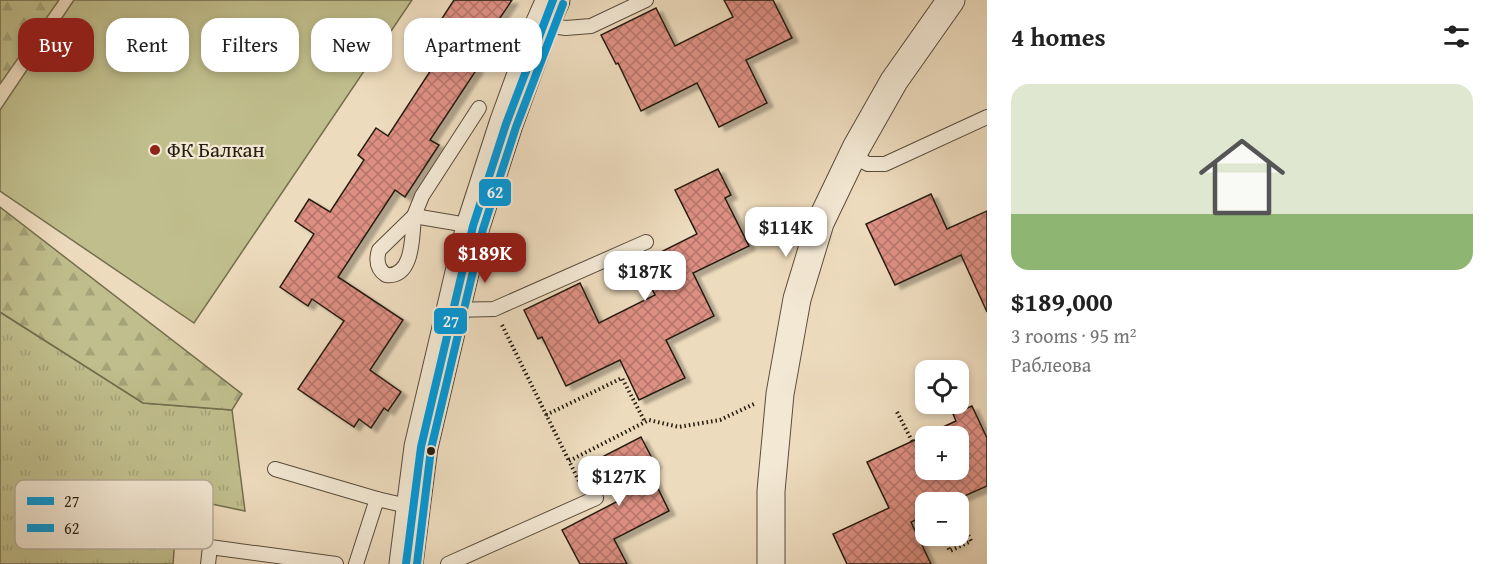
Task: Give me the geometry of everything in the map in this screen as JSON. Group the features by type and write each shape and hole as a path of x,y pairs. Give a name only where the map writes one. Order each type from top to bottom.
{"street":[{"path":"771,564 771,491 780,394 796,299 819,223 852,156 894,81 951,0"},
{"path":"406,564 421,447 473,226 506,124 548,13"}],"lane":[{"path":"548,13 566,28 591,26 646,0"},
{"path":"473,226 414,216 422,196 479,108"},
{"path":"852,156 868,165 885,164 987,117"},
{"path":"452,310 494,309 646,242"},
{"path":"275,469 412,507"},
{"path":"356,564 377,499"},
{"path":"448,564 592,500"},
{"path":"213,547 336,564"},
{"path":"208,564 210,549"}],"path":[{"path":"494,309 569,461 592,500"},
{"path":"546,415 622,378 645,423"},
{"path":"569,461 649,420 679,427 720,420 780,394"},
{"path":"897,412 912,441"},
{"path":"947,546 950,551 960,546"}],"green space":[{"path":"0,0 59,0 46,18 18,18 18,58 0,84"},
{"name":"ФК Балкан","path":"74,0 412,0 392,30 392,18 311,18 311,72 363,72 194,323 0,191 0,110 26,72 94,72 94,18 62,18"},
{"path":"0,207 242,394 232,410 143,403 0,312"},
{"path":"0,312 143,403 232,410 245,511 213,504 213,480 15,480 15,549 174,549 173,564 0,564"}],"building":[{"path":"454,0 512,0 500,18 442,18"},
{"path":"724,0 773,0 792,38 746,60 767,103 719,127 697,83 641,111 618,63 616,64 601,35 656,8 675,46 733,17"},
{"path":"430,72 475,72 430,140 439,145 405,197 395,190 338,277 403,320 370,370 401,392 388,411 384,408 371,428 359,419 354,427 298,389 344,321 312,299 308,306 280,287 314,234 295,221 309,199 330,212 364,160 358,155 376,128 388,136"},
{"path":"718,169 731,195 725,198 749,246 693,273 714,316 666,340 685,378 639,400 620,360 566,386 542,337 538,339 524,310 580,283 599,323 655,295 639,263 697,234 675,190"},
{"path":"931,194 947,229 987,211 987,312 961,255 895,285 866,224"},
{"path":"972,406 987,438 987,486 969,494 969,492 915,492 915,520 911,522 915,530 915,546 922,546 931,564 847,564 833,534 889,508 867,462 915,440 915,480 969,480 969,426 945,426 956,421 953,414 969,414 969,407"},
{"path":"641,437 655,464 648,468 669,511 614,539 627,564 580,564 562,530 622,499 602,457"}],"transit line":[{"name":"27","path":"406,564 421,447 473,226 506,124 553,0"},
{"name":"62","path":"417,564 431,449 483,229 516,127 563,4"}],"place":[{"name":"ФК Балкан","path":"155,150"}]}
